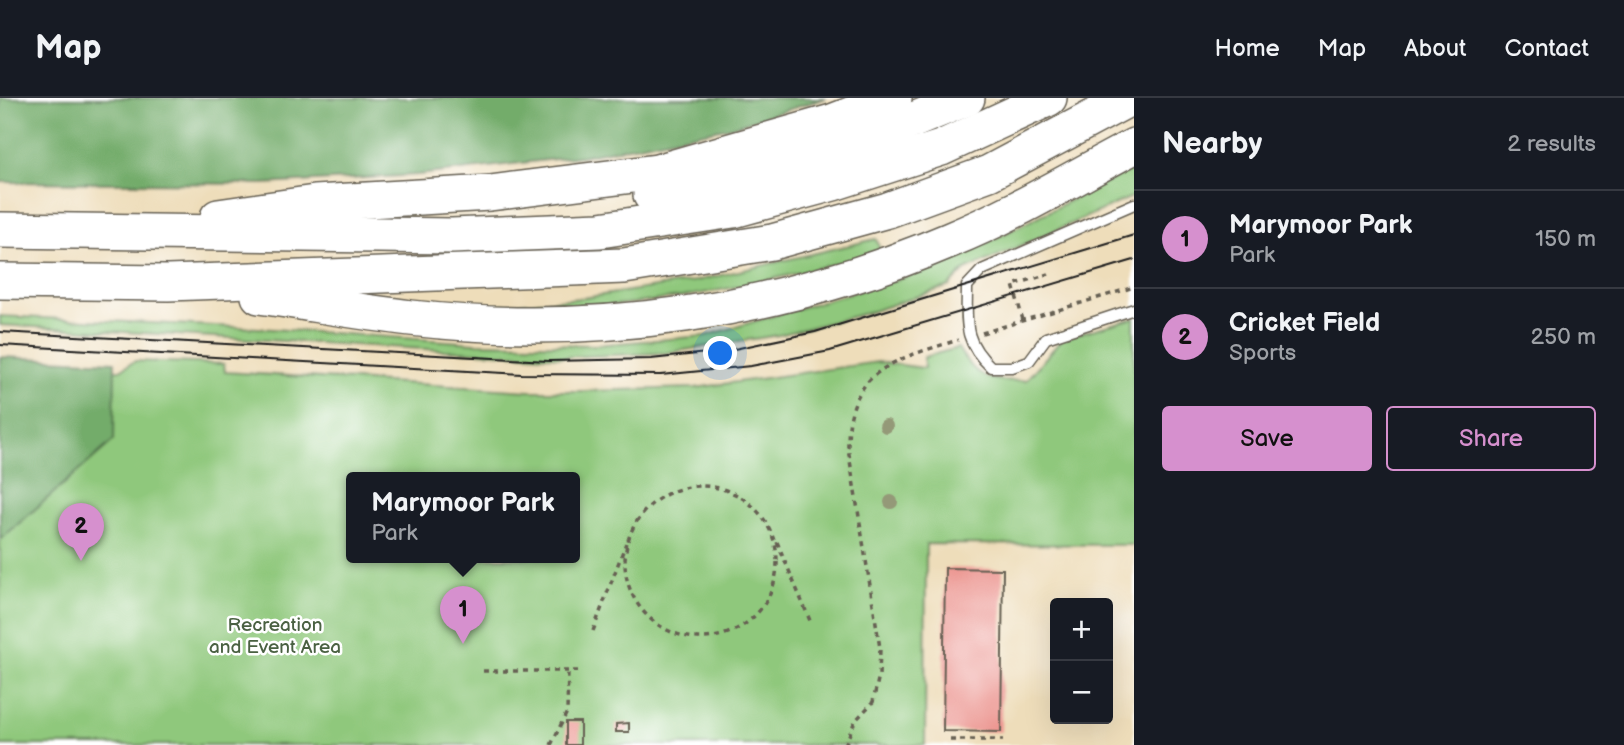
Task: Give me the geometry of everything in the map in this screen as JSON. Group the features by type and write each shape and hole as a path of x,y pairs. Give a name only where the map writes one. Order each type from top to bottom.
{"highway":[{"path":"113,232 315,203 490,193 657,172 832,122 894,98"},
{"path":"237,234 337,217 456,213 628,199 744,176 858,143 967,98"},
{"path":"0,230 452,236 600,230 733,210 833,183 941,148 1049,98"},
{"path":"0,281 169,283 624,266 772,242 888,210 989,173 1130,98"},
{"path":"169,283 412,318 469,322 615,322 711,311 824,285 915,255 1034,200 1134,146"}],"lane":[{"path":"1134,204 982,270 967,286 969,336 974,352 990,367 1012,367 1029,361 1046,338 1134,309"}],"path":[{"path":"1023,320 1013,285 1049,274"},
{"path":"845,745 855,721 873,702 879,675 880,648 848,448 848,424 858,394 875,373 925,350 1134,287"},
{"path":"593,631 638,520 654,502 676,490 701,486 718,487 741,496 760,513 773,534 811,623"},
{"path":"630,535 625,568 638,603 665,629 702,638 738,628 766,602 778,567 773,534"},
{"path":"483,671 583,671"},
{"path":"551,745 567,712 568,671"},
{"path":"950,740 1003,740"}],"green space":[{"path":"0,98 826,98 731,127 582,156 418,175 263,184 0,182"},
{"path":"1134,168 1134,196 965,270 949,286 867,313 779,335 666,353 564,357 0,325 0,316 258,328 475,343 595,345 705,336 939,267"},
{"path":"876,239 881,251 783,277 684,297 585,307 483,306 583,298 696,281"},
{"name":"Recreation and Event Area","path":"1134,318 1134,545 926,544 925,745 0,745 0,369 120,370 135,361 224,364 225,372 529,391 582,391 695,388 878,362 924,368 924,357 958,348 972,367 986,377 1026,380 1063,338"},
{"path":"0,357 115,362 114,440 0,540"}],"building":[{"path":"945,568 1003,569 1001,732 943,731"},
{"path":"566,722 580,722 580,745 566,745"},
{"path":"629,723 629,732 616,732 616,724"}],"tram line":[{"path":"0,332 549,361 651,359 725,351 815,332 1134,235"},
{"path":"0,345 522,374 661,375 751,366 830,351 1134,260"}],"place":[{"name":"Cricket Field","path":"81,561"},
{"name":"Marymoor Park","path":"463,644"}]}
